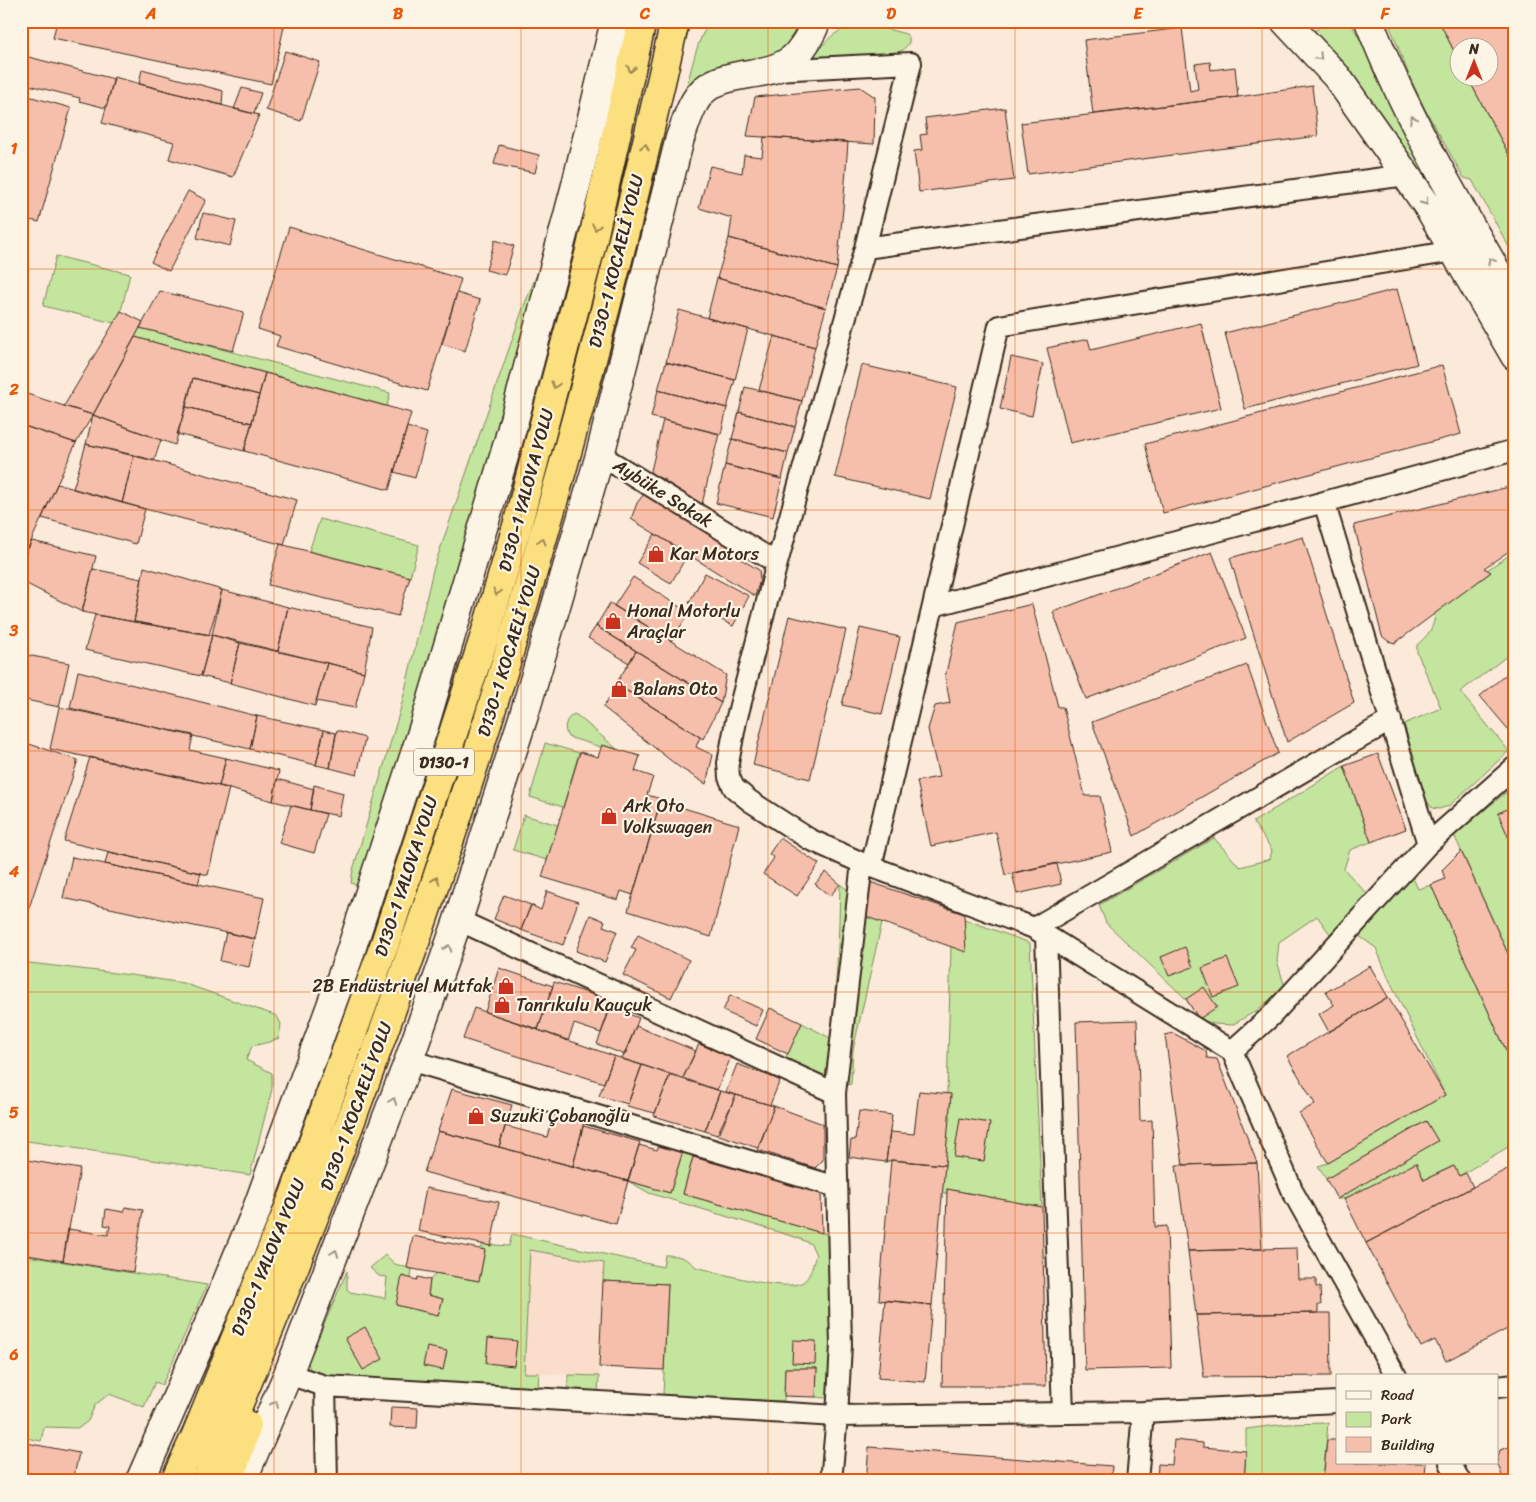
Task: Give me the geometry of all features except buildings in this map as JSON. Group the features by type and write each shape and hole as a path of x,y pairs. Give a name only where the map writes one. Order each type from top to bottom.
{"highway":[{"name":"D130-1 YALOVA YOLU","path":"173,1481 196,1435 294,1194 375,971 484,638 517,526 592,247 642,21"},
{"name":"D130-1","path":"666,58 675,21"},
{"path":"666,58 689,21"},
{"name":"D130-1 KOCAELİ YOLU","path":"206,1481 322,1198 374,1061 462,803 536,561 583,396 666,58"},
{"path":"229,1481 322,1198"}],"street":[{"path":"140,1481 255,1214 348,958 413,761 466,590 508,443 576,185 615,21"},
{"path":"763,71 791,60 801,50 816,21"},
{"path":"1285,21 1337,77 1406,174 1429,208 1515,356"},
{"path":"1296,21 1301,21"},
{"path":"1369,21 1382,56 1428,150 1515,304"},
{"path":"242,1481 288,1374 409,1060 458,920 524,715 600,455 680,138 693,106 703,91 717,81 732,76 763,71 911,64 865,248 777,563 736,721 728,763 729,777 734,788 750,801 809,839 867,865 1040,932 1232,1051 1294,1194 1395,1374"},
{"path":"865,248 1406,174"},
{"path":"831,1481 841,1345 835,1093 867,865 933,606 999,326 1454,252"},
{"path":"933,606 1515,450"},
{"name":"Aybüke Sokak","path":"600,455 777,563"},
{"path":"1324,502 1428,844"},
{"path":"1040,932 1391,720"},
{"path":"1232,1051 1270,1016 1428,844 1515,767"},
{"path":"458,920 835,1093"},
{"path":"1040,932 1063,1413"},
{"path":"409,1060 837,1187"},
{"path":"288,1374 325,1386 837,1416 1143,1412 1336,1402"},
{"path":"1498,1387 1515,1385"},
{"path":"325,1386 327,1481"},
{"path":"1137,1481 1143,1412"},
{"path":"1451,1464 1460,1481"}],"shaded area":[{"path":"529,1250 604,1263 599,1376 524,1373"}],"green space":[{"path":"711,21 799,21 795,37 781,49 764,57 725,65 712,70 684,95 701,37"},
{"path":"1329,21 1350,21 1503,310 1308,35"},
{"path":"1388,21 1439,21 1448,39 1448,88 1473,88 1515,166 1515,258 1472,180 1464,178 1426,111 1410,78"},
{"path":"861,25 879,27 906,34 909,37 909,43 903,50 878,57 821,60 814,55 834,34"},
{"path":"548,253 496,446 410,726 359,883 355,885 351,883 353,870 401,707 433,570 523,308"},
{"path":"56,256 130,274 121,311 114,323 43,306"},
{"path":"140,328 390,393 387,406 135,337"},
{"path":"320,519 419,545 410,577 309,551"},
{"path":"1515,551 1515,650 1460,692 1509,751 1449,806 1439,809 1432,808 1426,800 1404,724 1441,708 1417,652 1417,645 1430,631 1435,613 1490,573 1487,570"},
{"path":"574,714 617,749 602,745 601,747 568,737 566,724"},
{"path":"545,743 579,753 563,807 530,797"},
{"path":"1344,766 1371,842 1350,850 1344,869 1368,895 1330,934 1317,916 1279,942 1277,961 1285,987 1256,1011 1232,1025 1214,1024 1199,1019 1186,999 1106,923 1099,905 1214,838 1240,867 1270,859 1272,850 1253,822"},
{"path":"1515,785 1515,969 1454,835"},
{"path":"524,815 558,825 547,860 513,850"},
{"path":"1412,876 1418,889 1431,885 1515,1070 1515,1143 1459,1176 1453,1166 1424,1180 1416,1164 1344,1199 1337,1199 1437,1140 1426,1121 1326,1179 1318,1166 1328,1163 1445,1095 1376,948 1359,936"},
{"path":"840,884 850,892 828,1076 822,1076 785,1059 802,1023 830,1038 837,961"},
{"path":"867,899 882,922 853,1050 851,1084 846,1085 844,1083"},
{"path":"964,919 1030,943 1042,1207 947,1189 947,1194 942,1192 951,1095 947,1094 951,946"},
{"path":"21,962 183,983 277,1016 281,1024 279,1038 252,1046 246,1060 272,1073 272,1089 250,1175 21,1140"},
{"path":"683,1151 693,1157 683,1194 830,1235 832,1396 816,1397 817,1368 785,1368 784,1401 663,1395 668,1284 603,1281 604,1263 530,1250 524,1373 539,1373 538,1388 324,1375 311,1371 308,1362 347,1271 347,1289 350,1292 385,1298 387,1277 379,1276 370,1268 385,1255 395,1264 412,1269 411,1278 396,1305 438,1315 443,1299 428,1295 430,1280 436,1273 479,1281 485,1250 482,1249 482,1244 509,1246 512,1234 663,1267 665,1255 686,1259 696,1267 767,1283 794,1285 806,1280 816,1255 811,1244 798,1238 649,1193 628,1181 670,1193"},
{"path":"21,1255 207,1285 162,1385 155,1382 144,1407 109,1394 95,1405 88,1421 79,1428 44,1427 41,1441 21,1437"},
{"path":"568,1375 599,1376 598,1393 568,1387"},
{"path":"1328,1423 1323,1481 1244,1481 1246,1429 1286,1424"}],"place":[{"name":"Kar Motors","path":"656,554"},
{"name":"Honal Motorlu Araçlar","path":"613,621"},
{"name":"Balans Oto","path":"619,689"},
{"name":"Ark Oto Volkswagen","path":"609,816"},
{"name":"2B Endüstriyel Mutfak","path":"506,986"},
{"name":"Tanrıkulu Kauçuk","path":"502,1005"},
{"name":"Suzuki Çobanoğlu","path":"476,1116"}]}
